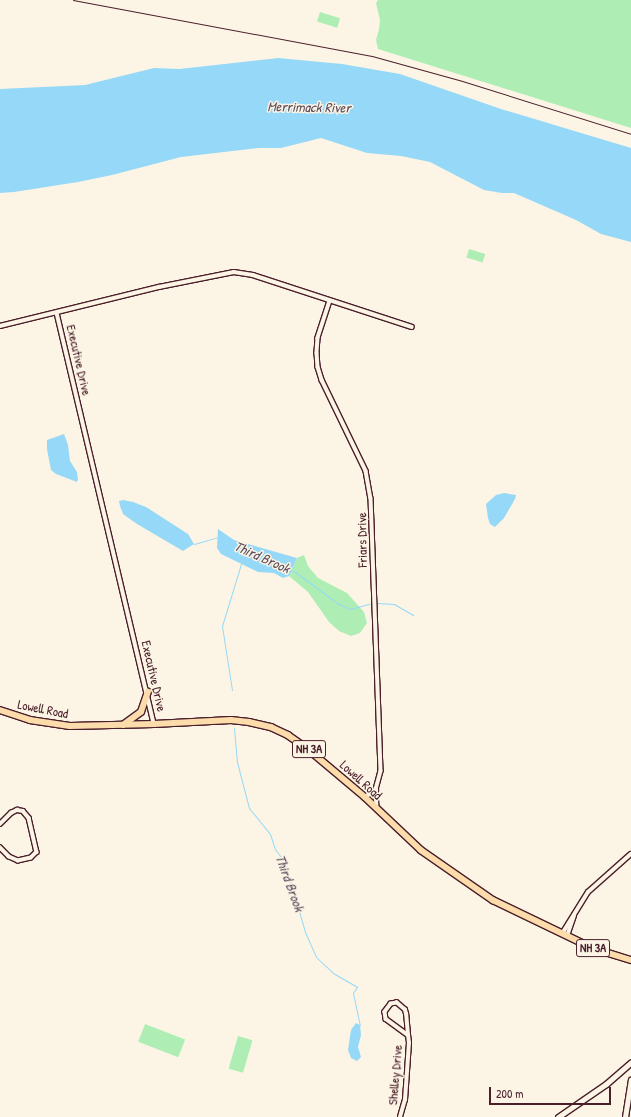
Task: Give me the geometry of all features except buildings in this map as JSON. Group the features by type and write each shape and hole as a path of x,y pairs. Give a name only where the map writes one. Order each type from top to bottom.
{"main road":[{"path":"121,726 141,712 148,692"},
{"name":"Lowell Road","path":"0,710 30,720 80,726 121,726 231,720 250,722 271,727 301,743 365,797 421,850 482,893 499,903 595,949 631,960"}],"street":[{"name":"Executive Drive","path":"154,724 148,692 57,313 166,286 234,272 253,275 412,327"},
{"name":"Friars Drive","path":"330,301 318,338 318,367 322,380 366,471 371,498 381,771 376,790 377,809"},
{"path":"0,326 57,313"},
{"path":"365,797 376,790"},
{"path":"0,824 14,811 23,811 29,818 37,852 31,858 18,861 9,857 0,848"},
{"path":"564,935 574,916 592,889 631,854"},
{"name":"Shelley Drive","path":"400,1117 405,1100 408,1035 403,1007 397,1003 390,1004 385,1012 386,1019 408,1035"},
{"path":"558,1117 606,1084 631,1062"},
{"path":"625,1117 631,1079"}],"green space":[{"path":"378,0 631,0 631,128 378,49 376,40 380,20 376,3"},
{"path":"320,12 340,18 337,28 317,22"},
{"path":"469,249 485,254 483,263 466,258"},
{"path":"304,555 308,566 318,578 347,593 364,612 367,623 360,633 351,636 339,631 329,622 308,592 289,576 297,558"},
{"path":"145,1024 185,1039 178,1057 138,1042"},
{"path":"238,1036 252,1040 243,1073 229,1069"}],"water":[{"name":"Merrimack River","path":"278,58 342,64 400,74 501,109 631,148 631,242 601,234 576,220 514,193 484,190 430,162 401,156 367,153 321,138 281,148 259,148 181,157 112,175 78,182 0,193 0,89 85,85 154,68 179,69"},
{"path":"64,434 68,445 70,461 77,472 77,482 56,474 51,470 47,440"},
{"path":"504,493 516,495 515,499 504,518 495,527 490,524 486,504 496,495"},
{"path":"123,500 146,507 188,534 194,544 183,551 137,524 123,514 119,501"},
{"path":"218,529 234,540 297,558 289,576 283,578 274,573 258,572 221,554 217,548"},
{"path":"356,1023 360,1025 361,1035 358,1047 361,1057 357,1061 351,1058 348,1050 351,1030"}],"waterway":[{"name":"Third Brook","path":"194,544 218,537"},
{"name":"Third Brook","path":"232,690 222,626 241,564"},
{"name":"Third Brook","path":"290,570 295,572 337,603 350,609 369,604"},
{"name":"Third Brook","path":"377,603 394,604 413,615"},
{"name":"Third Brook","path":"234,728 237,762 249,808 270,834 275,849 285,863 305,932 316,957 333,973 357,987 353,993 360,1025"}],"railway":[{"path":"73,0 372,56 459,80 631,134"}]}
